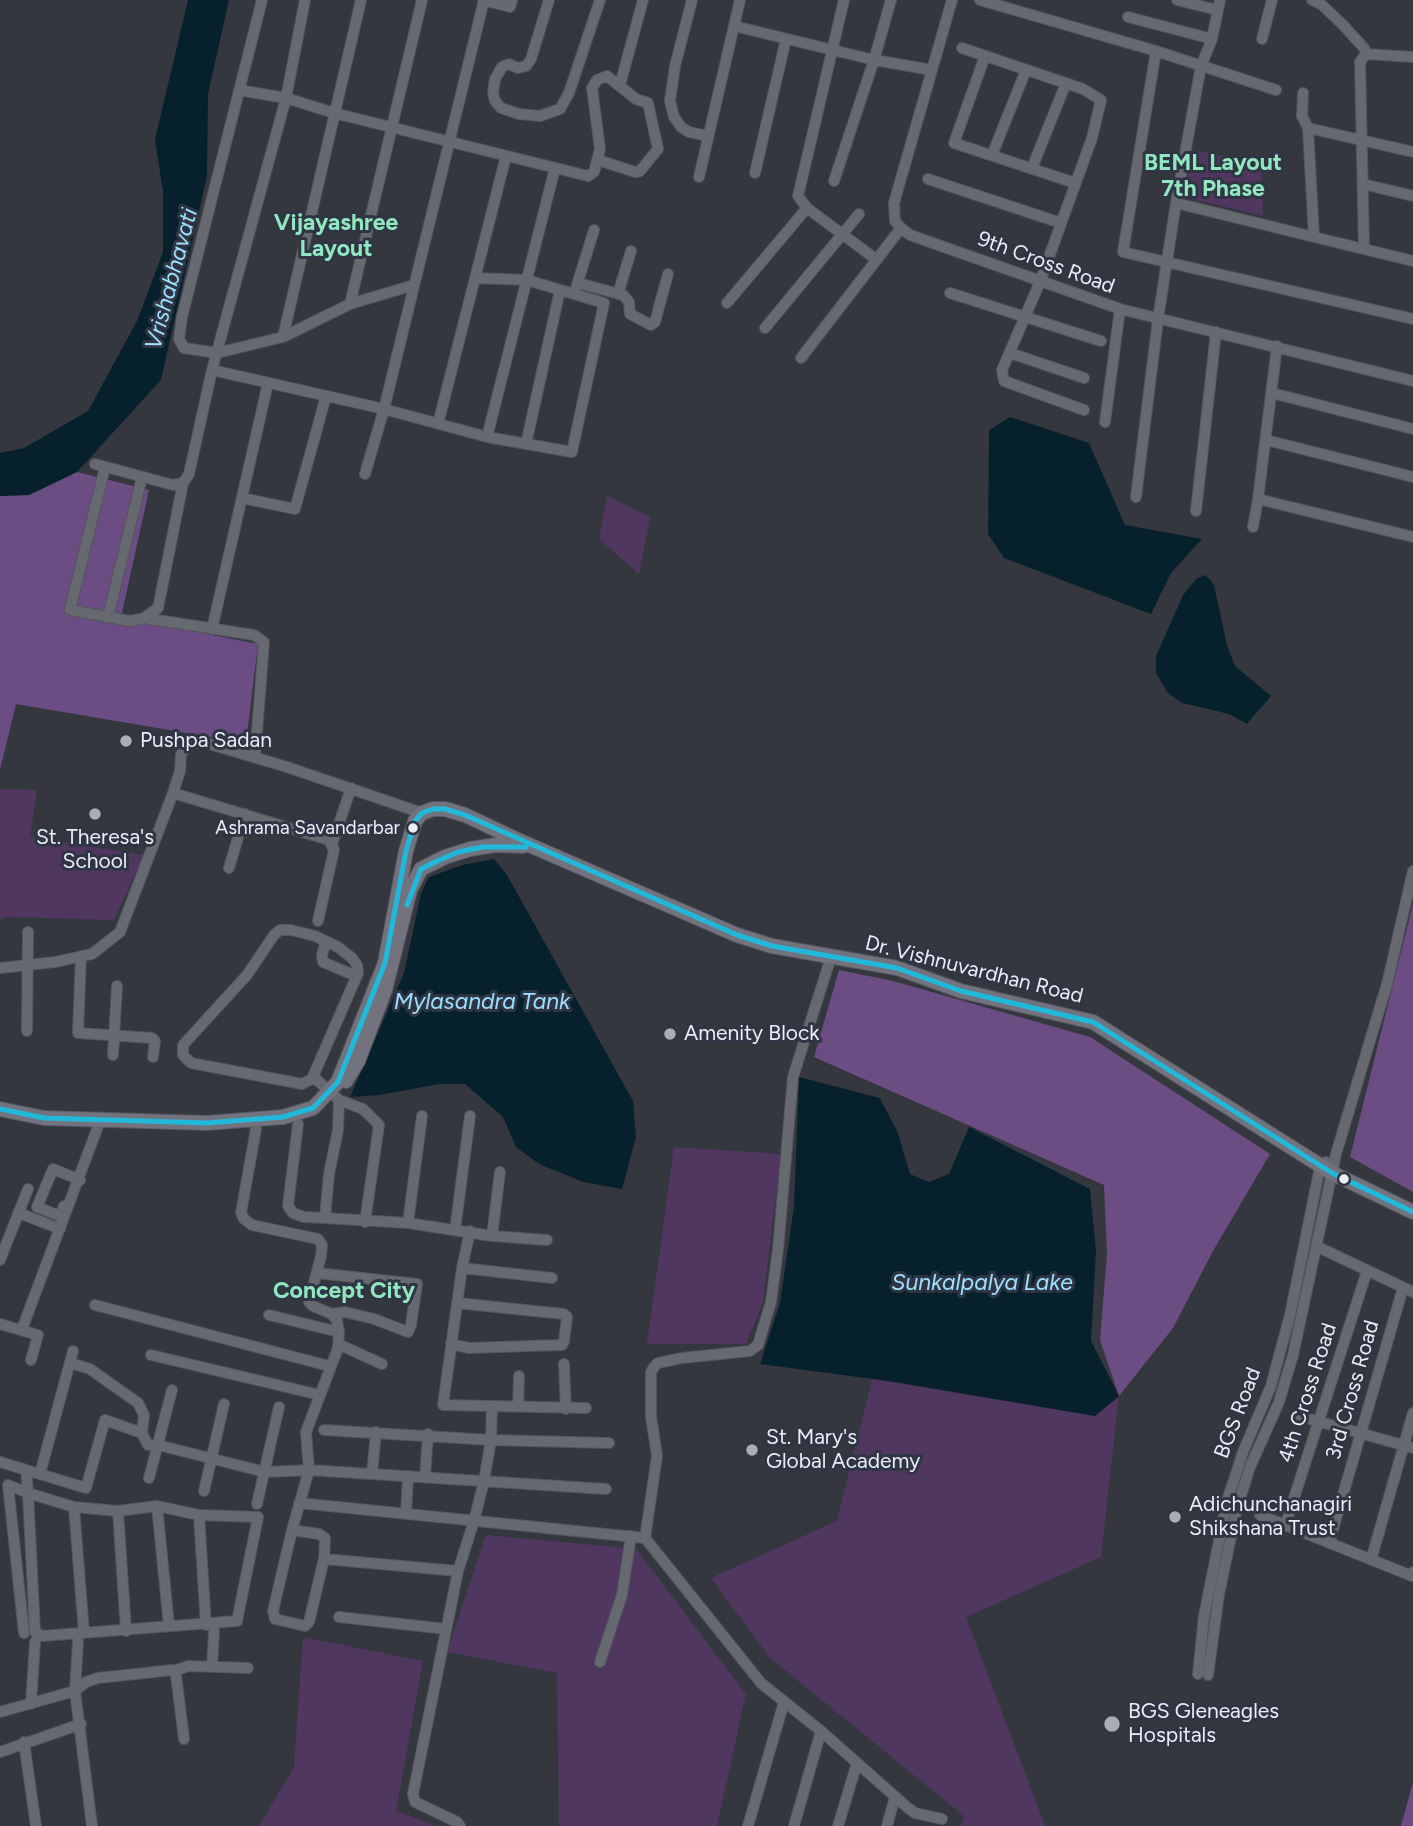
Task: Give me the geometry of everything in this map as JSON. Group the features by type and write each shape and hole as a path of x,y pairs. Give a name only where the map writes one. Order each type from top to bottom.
{"main road":[{"name":"Dr. Vishnuvardhan Road","path":"0,1112 60,1126 255,1121 297,1114 335,1096 338,1082 385,963 406,852 415,821 422,813 445,808 737,935 772,946 897,968 961,991 1093,1022 1326,1170 1413,1212"},
{"name":"Dr. Vishnuvardhan Road","path":"100,1125 205,1131 256,1129 298,1124 314,1116 335,1096 358,1061 385,990 410,890 421,869 458,852 483,847 509,845 535,848"}],"street":[{"path":"262,0 178,338 184,348 217,353 283,337 351,304 415,285"},
{"path":"144,618 158,608 183,483 188,474 212,370 286,99 305,0"},
{"path":"283,337 361,0"},
{"path":"351,304 422,0"},
{"path":"365,474 415,285 483,0 510,7 512,0"},
{"path":"549,0 531,60 526,66 518,68 509,64 502,67 495,79 495,101 501,107 519,114 540,116 560,109 569,93 600,0"},
{"path":"620,85 643,0"},
{"path":"692,0 673,77 670,101 674,117 681,127 689,132 708,136"},
{"path":"699,177 740,0"},
{"path":"844,0 799,191 801,202 807,208 877,260"},
{"path":"834,181 891,0"},
{"path":"801,358 901,228 895,221 894,203 952,0"},
{"path":"980,0 1156,51 1276,90"},
{"path":"1136,497 1158,318 1176,203 1201,66 1212,39 1218,5 1177,0"},
{"path":"1262,40 1272,0"},
{"path":"1312,0 1321,4 1364,48 1366,54"},
{"path":"1128,17 1212,39"},
{"path":"734,26 874,60 932,71"},
{"path":"755,173 786,39"},
{"path":"962,48 1066,83 1092,93 1101,100 1092,138 1040,282 1002,370 1004,381 1084,410"},
{"path":"1156,51 1123,252 1413,319"},
{"path":"1366,54 1413,57"},
{"path":"1364,248 1360,62 1366,54"},
{"path":"985,56 954,143 1075,183"},
{"path":"992,155 1026,70"},
{"path":"239,90 286,99 449,142 591,175 598,160 599,142 592,98 593,83 607,76 636,99 648,103 658,149 640,171 635,172 598,160"},
{"path":"1032,168 1066,83"},
{"path":"1303,93 1302,116 1308,128 1314,237"},
{"path":"1308,128 1413,152"},
{"path":"438,424 506,156"},
{"path":"487,437 555,168"},
{"path":"928,179 1061,223"},
{"path":"1363,184 1413,196"},
{"path":"1176,203 1413,261"},
{"path":"727,303 807,208"},
{"path":"765,328 859,214"},
{"name":"9th Cross Road","path":"901,228 910,234 1119,309 1413,381"},
{"path":"576,289 594,230"},
{"path":"618,294 631,251"},
{"path":"475,278 527,280 560,290 618,294 628,300 630,314 649,325 653,324 668,274"},
{"path":"212,370 384,409 487,437 572,452 604,303 576,289"},
{"path":"526,444 560,290"},
{"path":"950,293 1101,341"},
{"path":"1105,422 1119,309"},
{"path":"1196,511 1216,332"},
{"path":"1253,527 1277,346"},
{"path":"1010,353 1084,378"},
{"path":"212,629 268,383"},
{"path":"1272,393 1413,429"},
{"path":"242,498 295,509 326,396"},
{"path":"1266,440 1413,477"},
{"path":"183,483 173,485 100,466 70,610 130,621 144,618 254,635 264,642 255,757"},
{"path":"108,617 142,477"},
{"path":"1258,499 1413,537"},
{"path":"0,968 92,954 120,932 173,793 180,771 181,754 191,743 206,743 255,757 422,813"},
{"path":"332,844 351,788"},
{"path":"173,793 323,837 332,844 334,850 318,921"},
{"path":"229,868 245,814"},
{"path":"1326,1170 1336,1154 1387,984 1413,871"},
{"path":"280,930 291,930 326,941 352,958 357,965 356,976 312,1079 302,1084 191,1063 183,1055 183,1045 247,975 280,930"},
{"path":"27,1031 30,965 28,932"},
{"path":"326,941 323,962 356,976"},
{"path":"81,956 78,1033 152,1038 155,1041 153,1057"},
{"path":"645,1538 657,1456 651,1416 651,1372 658,1363 750,1351 758,1345 771,1302 778,1249 793,1077 831,957"},
{"path":"113,1055 117,986"},
{"path":"312,1079 317,1080 335,1096 363,1109 379,1125 365,1222"},
{"path":"325,1218 329,1174 338,1130 335,1096"},
{"path":"408,1223 422,1116"},
{"path":"455,1230 470,1116"},
{"path":"298,1124 288,1206 293,1213 304,1217 408,1223 492,1236 547,1240"},
{"path":"22,1329 100,1125"},
{"path":"256,1129 241,1213 244,1220 252,1225 318,1239 322,1245 309,1302 313,1306 332,1314 345,1312 408,1332 417,1284 317,1273"},
{"name":"BGS Road","path":"1326,1170 1318,1247 1285,1385 1250,1467 1237,1508 1203,1675 1204,1616 1227,1501 1234,1476 1273,1378 1326,1170"},
{"path":"492,1236 500,1172"},
{"path":"0,1260 28,1189"},
{"path":"19,1213 60,1229"},
{"path":"470,1231 443,1405 586,1408"},
{"path":"1318,1247 1408,1290"},
{"path":"463,1268 552,1278"},
{"name":"4th Cross Road","path":"1285,1526 1367,1271"},
{"name":"3rd Cross Road","path":"1329,1543 1361,1433 1408,1290"},
{"path":"451,1344 469,1348 562,1345 564,1341 567,1317 564,1314 457,1303"},
{"path":"95,1305 329,1366"},
{"path":"292,1530 319,1534 325,1538 324,1559 309,1622 305,1626 275,1619 273,1611 292,1530 309,1471 306,1432 338,1344 337,1321 332,1314"},
{"path":"269,1315 339,1332"},
{"path":"0,1324 38,1335 31,1360"},
{"path":"338,1344 382,1364"},
{"path":"40,1474 73,1351"},
{"path":"150,1355 320,1395"},
{"path":"70,1363 90,1369 138,1403 144,1415 142,1433 149,1445 265,1472 372,1474 606,1489"},
{"path":"564,1364 566,1409"},
{"path":"518,1407 519,1376"},
{"path":"149,1478 172,1390"},
{"path":"204,1491 224,1404"},
{"path":"460,1826 457,1822 415,1802 413,1794 457,1571 484,1481 491,1440 492,1406"},
{"path":"257,1504 279,1407"},
{"path":"1371,1560 1408,1446 1413,1413"},
{"path":"1299,1416 1408,1446"},
{"path":"0,1462 86,1488 105,1420 142,1433"},
{"path":"324,1430 428,1434 491,1440 609,1443"},
{"path":"372,1474 376,1432"},
{"path":"425,1477 428,1434"},
{"path":"24,1633 8,1485 28,1493 74,1507 118,1511 157,1506 199,1515 258,1517 237,1621 210,1628 169,1626 81,1637 42,1636 35,1632 28,1493 26,1470"},
{"path":"406,1514 408,1476"},
{"path":"299,1503 645,1538 761,1683 821,1731 895,1797 915,1812 935,1821"},
{"path":"157,1506 169,1626"},
{"path":"74,1507 81,1637 75,1690 92,1826"},
{"path":"118,1511 126,1631"},
{"path":"199,1515 212,1667"},
{"path":"1260,1515 1412,1576 1413,1572"},
{"path":"600,1662 622,1595 631,1536"},
{"path":"324,1559 457,1571"},
{"path":"339,1617 446,1629"},
{"path":"31,1704 35,1642"},
{"path":"0,1712 75,1690 98,1678 168,1669 174,1671 188,1666 248,1668"},
{"path":"174,1671 177,1675 184,1739"},
{"path":"748,1826 783,1702"},
{"path":"0,1752 81,1724"},
{"path":"794,1826 821,1731"},
{"path":"24,1742 36,1826"},
{"path":"838,1826 857,1763"},
{"path":"887,1826 895,1797"}],"shaded area":[{"path":"1193,150 1261,164 1263,216 1185,197"},
{"path":"77,472 149,490 121,617 258,644 246,743 16,704 0,770 0,496 29,495"},
{"path":"607,496 650,517 639,574 599,539"},
{"path":"0,789 37,790 30,837 144,855 114,920 7,917 0,920"},
{"path":"1413,904 1413,1192 1350,1157"},
{"path":"839,970 893,981 1090,1037 1270,1154 1213,1251 1173,1328 1119,1396 1100,1340 1107,1254 1104,1185 814,1057"},
{"path":"674,1147 781,1154 763,1302 746,1344 647,1344"},
{"path":"872,1379 1095,1416 1119,1396 1101,1557 966,1617 1045,1826 961,1826 964,1816 769,1657 711,1578 837,1521"},
{"path":"486,1535 636,1549 746,1694 717,1826 559,1826 557,1673 447,1652"},
{"path":"303,1637 423,1661 396,1811 436,1826 259,1826 294,1767"},
{"path":"1413,1782 1413,1826 1401,1826"}],"water":[{"name":"Vrishabhavati","path":"188,0 229,0 208,94 207,176 161,380 77,472 29,495 0,496 0,453 24,448 88,411 137,321 163,252 163,192 155,139"},
{"path":"1010,417 1089,443 1125,525 1202,539 1171,573 1151,614 1004,558 988,534 989,430"},
{"path":"1206,575 1214,585 1227,645 1235,666 1271,696 1247,724 1229,714 1182,703 1167,692 1156,673 1156,656 1183,595 1197,578"},
{"name":"Mylasandra Tank","path":"494,859 507,875 633,1101 636,1137 622,1189 583,1182 539,1164 516,1147 503,1117 465,1084 439,1084 380,1095 350,1097 404,973 421,893 429,877 462,865"},
{"name":"Sunkalpalya Lake","path":"799,1077 880,1098 898,1133 910,1174 929,1182 949,1174 969,1127 1090,1189 1096,1251 1091,1341 1119,1396 1095,1416 895,1382 760,1364 780,1303 794,1206"}],"transit line":[{"path":"0,1109 44,1118 207,1123 283,1117 313,1108 338,1082 385,963 406,851 415,821 422,813 445,809 465,815 737,935 772,946 897,968 961,991 1093,1022 1332,1173 1413,1212"},
{"path":"407,905 421,869 433,863 458,852 483,847 526,847"}],"place":[{"name":"Pushpa Sadan","path":"126,741"},
{"name":"St. Theresa's School","path":"95,814"},
{"name":"Ashrama Savandarbar","path":"413,828"},
{"name":"Amenity Block","path":"670,1034"},
{"name":"St. Mary's Global Academy","path":"752,1450"},
{"name":"Adichunchanagiri Shikshana Trust","path":"1175,1517"},
{"name":"BGS Gleneagles Hospitals","path":"1112,1724"}],"district":[{"name":"BEML Layout 7th Phase","path":"1213,176"},
{"name":"Vijayashree Layout","path":"336,236"},
{"name":"Concept City","path":"344,1291"}]}
